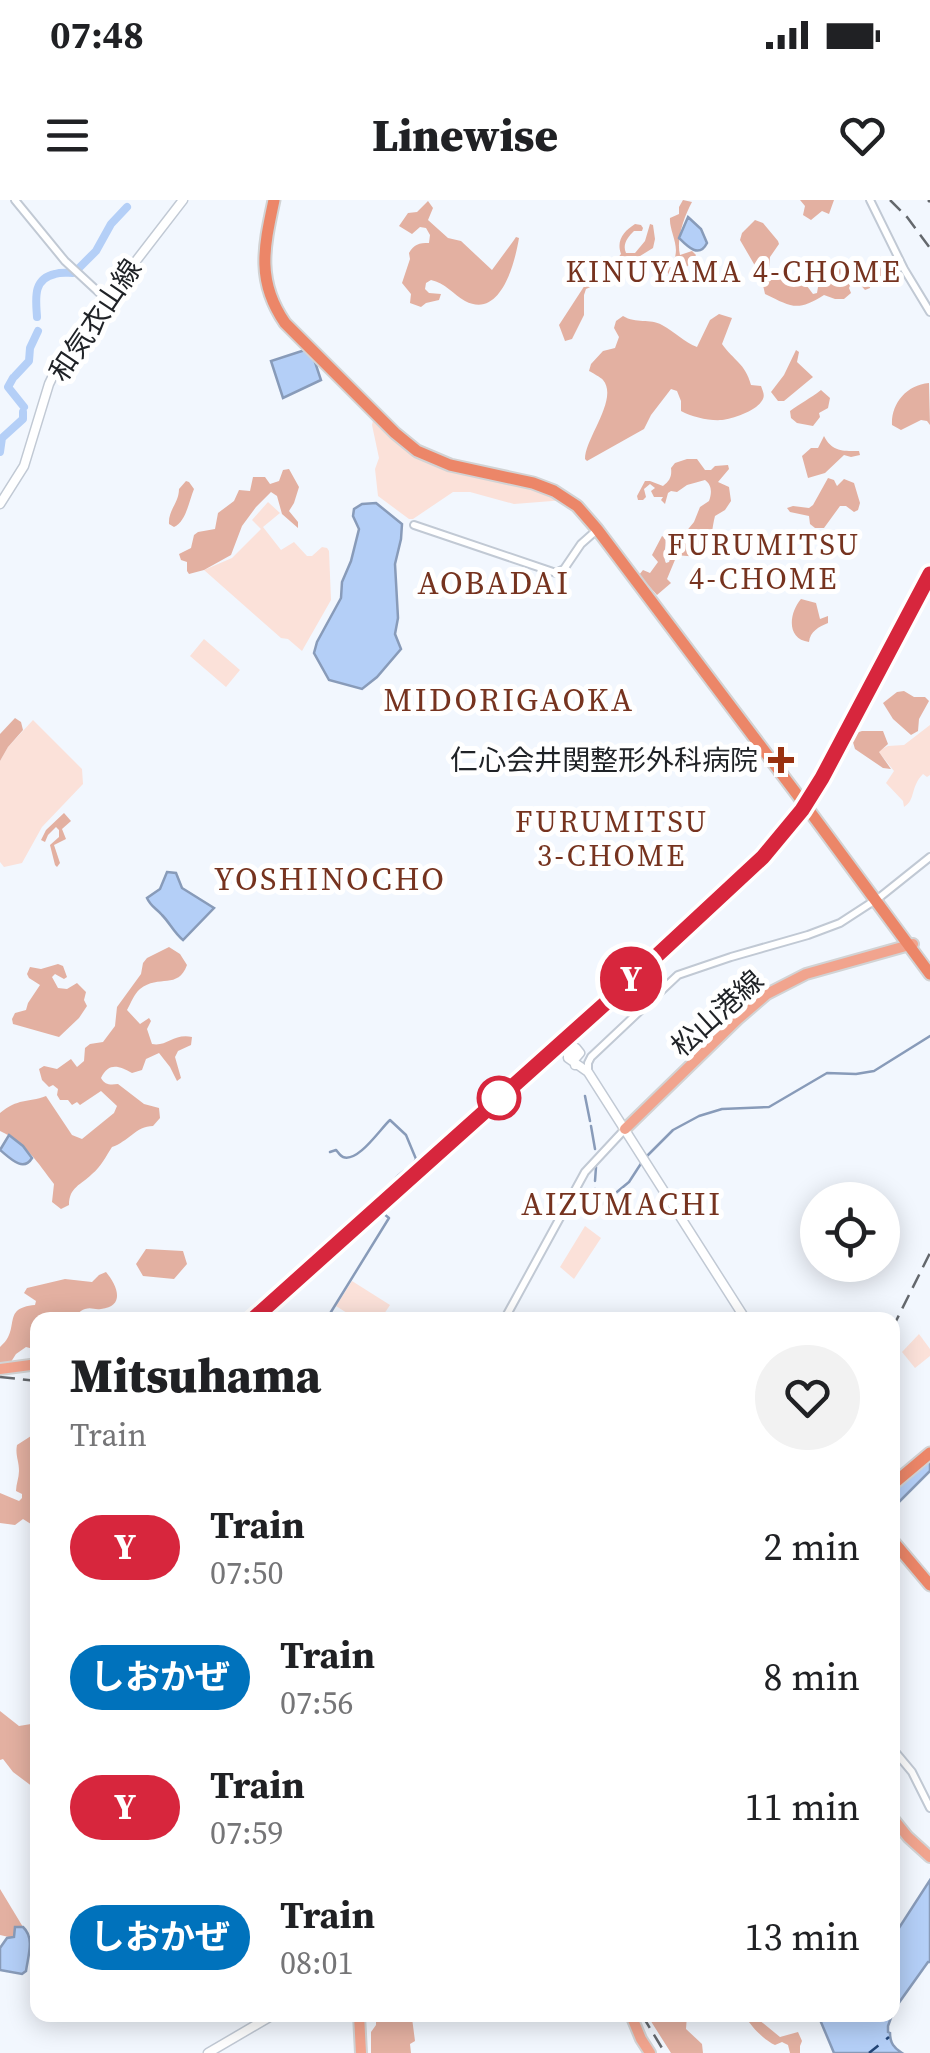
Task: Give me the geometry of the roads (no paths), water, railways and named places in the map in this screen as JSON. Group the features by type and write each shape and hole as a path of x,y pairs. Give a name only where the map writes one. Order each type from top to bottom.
{"highway":[{"path":"277,200 264,254 265,278 276,309 298,338 417,451 450,465 533,483 577,506 598,528 878,898 930,974"},
{"path":"911,944 930,966"},
{"path":"900,1478 930,1453"},
{"path":"900,1549 930,1585"}],"main road":[{"name":"和気衣山線","path":"0,504 24,466 55,370 183,200"},
{"name":"松山港線","path":"626,1130 734,1022 768,994 806,974 911,944"},
{"path":"575,1064 588,1072 741,1312"},
{"path":"0,1369 30,1365"},
{"path":"900,1827 930,1857"},
{"path":"208,2053 260,2022"},
{"path":"359,2022 361,2053"},
{"path":"634,2022 650,2053"}],"street":[{"path":"15,200 65,261 106,298"},
{"path":"870,200 930,312"},
{"path":"414,525 556,573 564,569 598,528"},
{"path":"588,1072 591,1057 678,976 850,918 930,857"},
{"path":"508,1312 585,1172 626,1130"},
{"path":"900,1758 930,1808"}],"water":[{"path":"688,217 701,229 707,243 697,251 679,238"},
{"path":"305,350 314,359 321,380 283,398 271,361"},
{"path":"376,503 402,524 395,564 395,634 401,649 362,689 329,680 314,653 341,598 342,582 359,529 354,509"},
{"path":"167,872 176,873 182,888 214,908 183,940 147,898 160,889"},
{"path":"9,1135 32,1158 28,1162 16,1162 0,1150"},
{"path":"930,1457 930,1471 900,1501 900,1485"},
{"path":"930,1880 930,1962 900,2001 900,1926"},
{"path":"15,1927 27,1931 30,1942 26,1971 22,1974 0,1970 0,1948 7,1938 14,1937"},
{"path":"821,2022 889,2022 893,2045 902,2053 834,2053"}],"waterway":[{"path":"77,270 96,251 111,224 127,207"},
{"path":"37,317 37,291 42,280 57,273 73,273"},
{"path":"15,376 29,361 38,331"},
{"path":"13,378 8,387 24,407"},
{"path":"0,452 2,438 23,419 23,412"},
{"path":"647,1156 673,1130 699,1116 722,1109 769,1107 827,1073 874,1071 930,1036"},
{"path":"585,1096 590,1121"},
{"path":"330,1152 336,1150 349,1158 355,1155 390,1120 406,1135 416,1159 399,1174 386,1194 391,1207 384,1214 389,1218 331,1312"},
{"path":"591,1126 595,1149"},
{"path":"594,1211 629,1182 642,1162"},
{"path":"595,1181 596,1167"},
{"path":"594,1210 595,1189"}],"railway":[{"path":"890,200 930,248"},
{"path":"261,1312 711,906 782,834 822,778 930,574"},
{"path":"900,1313 930,1253"},
{"path":"0,1377 30,1380"},
{"path":"646,2022 665,2053"}],"train":[{"name":"Y","path":"261,1312 608,1001 775,844 822,778 930,574"}],"place":[{"name":"仁心会井関整形外科病院","path":"781,760"}],"district":[{"name":"KINUYAMA 4-CHOME","path":"734,272"},
{"name":"FURUMITSU 4-CHOME","path":"764,562"},
{"name":"AOBADAI","path":"494,583"},
{"name":"MIDORIGAOKA","path":"509,700"},
{"name":"FURUMITSU 3-CHOME","path":"612,839"},
{"name":"YOSHINOCHO","path":"330,879"},
{"name":"AIZUMACHI","path":"622,1204"}]}
